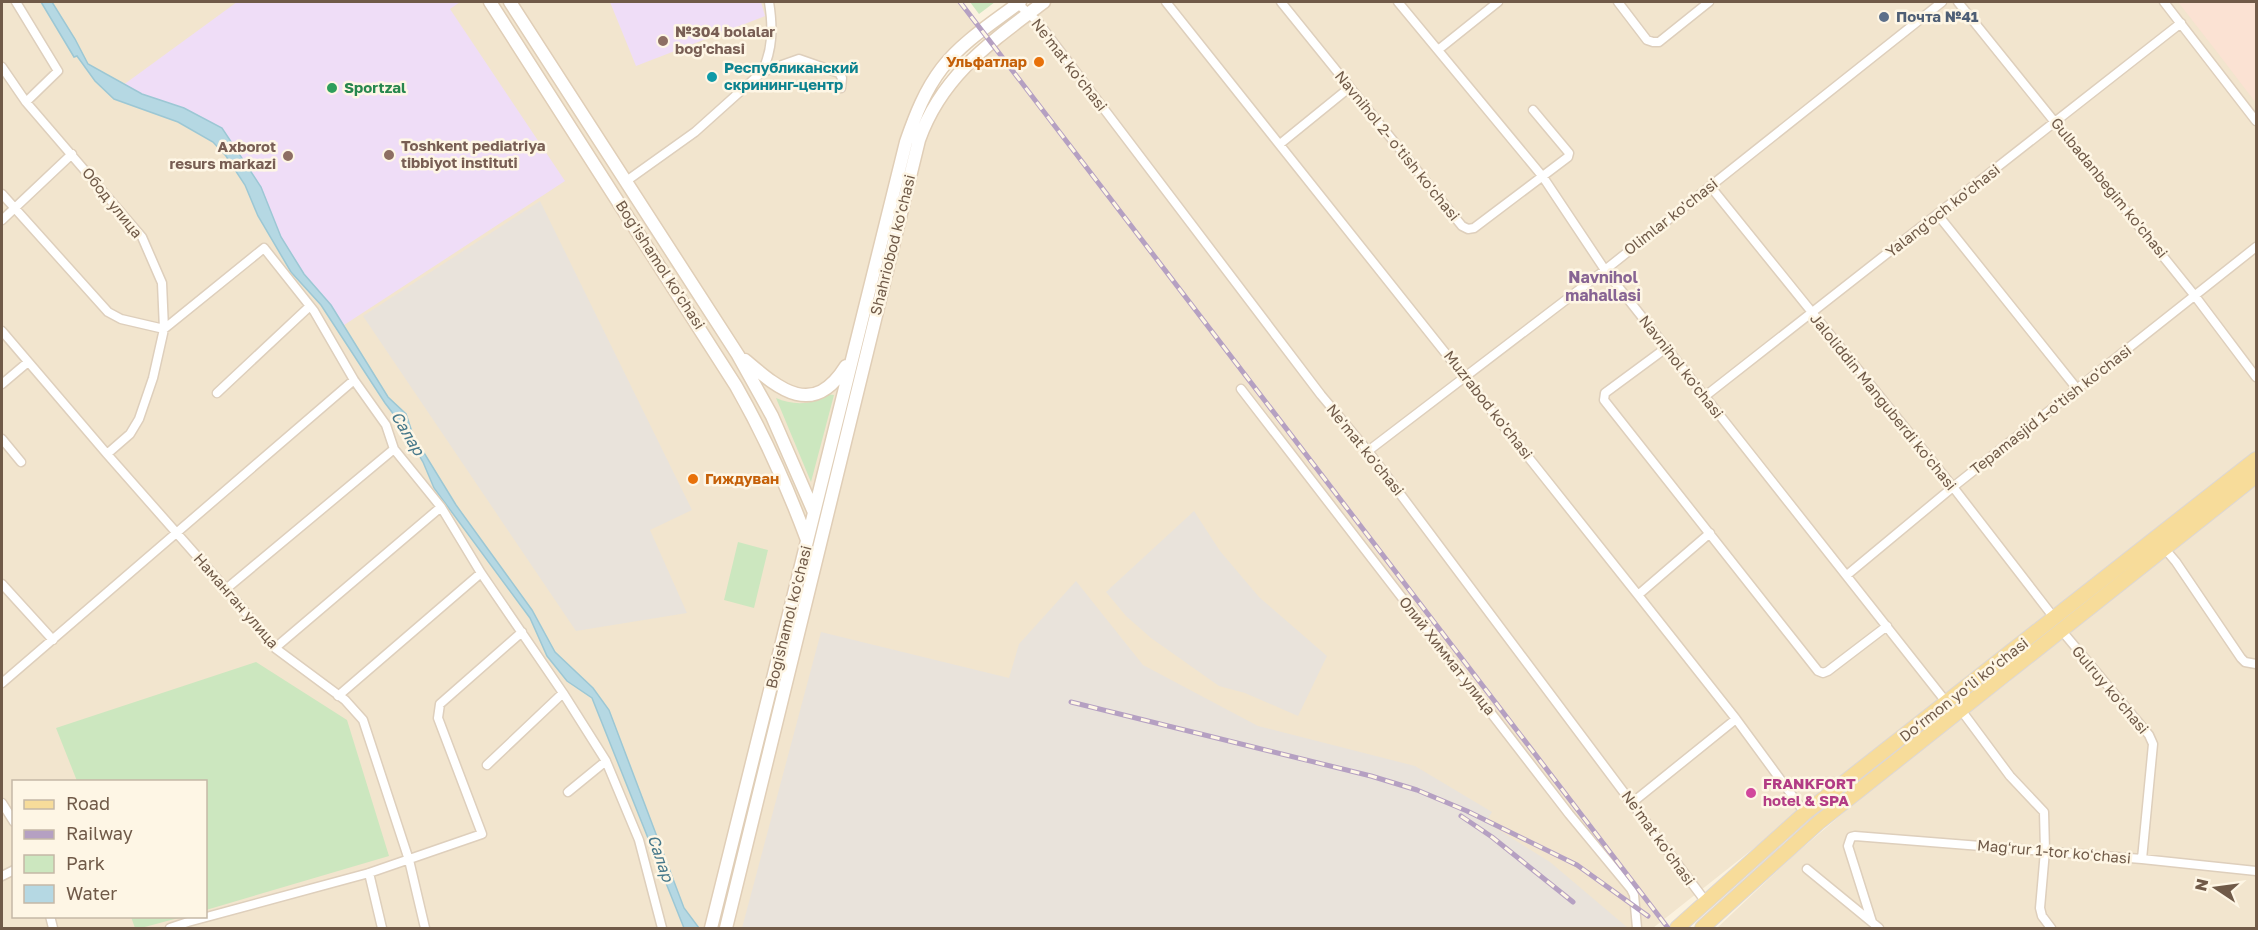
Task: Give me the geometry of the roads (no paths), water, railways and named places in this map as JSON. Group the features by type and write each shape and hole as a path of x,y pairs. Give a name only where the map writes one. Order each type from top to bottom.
{"main road":[{"name":"Bog'ishamol ko'chasi","path":"490,2 736,386 760,429 807,540"},
{"name":"Bog'ishamol ko'chasi","path":"510,2 738,355 772,416 822,534"},
{"name":"Shahriobod ko'chasi","path":"807,540 901,160 919,107 950,58 1018,2"},
{"name":"Shahriobod ko'chasi","path":"822,534 908,179 926,122 935,104 957,74 983,50 1044,2"},
{"path":"532,66 545,57"},
{"path":"561,111 574,102"},
{"path":"671,283 685,274"},
{"path":"738,355 777,387 790,393 803,395 819,392 833,384 853,352"},
{"name":"Do‘rmon yo‘li ko‘chasi","path":"1677,928 1805,813 1949,701 2018,656 2058,625 2256,459"},
{"path":"825,466 838,469"},
{"name":"Do‘rmon yo‘li ko‘chasi","path":"2058,625 2165,549 2256,476"},
{"name":"Bogishamol ko'chasi","path":"712,926 807,540 822,534"},
{"name":"Bogishamol ko'chasi","path":"726,928 822,534"},
{"path":"780,648 794,652"},
{"name":"Do‘rmon yo‘li ko‘chasi","path":"1704,928 1818,823 1961,710 2018,656"},
{"name":"Navnihol ko'chasi","path":"1949,701 1961,710"}],"street":[{"path":"16,2 58,71 26,102"},
{"path":"625,182 695,132 762,72 769,58 773,28 769,2"},
{"name":"Ne'mat ko'chasi","path":"1018,2 1038,22 1321,395 1368,452 1706,902"},
{"name":"Muzrabod ko'chasi","path":"1166,2 1736,719 1805,813"},
{"name":"Navnihol 2- o'tish ko'chasi","path":"1281,2 1462,226 1468,230 1474,228 1568,157 1569,153 1533,110"},
{"name":"Navnihol ko'chasi","path":"1398,2 1543,177 1605,270 1704,397 1949,701"},
{"path":"1438,50 1498,2"},
{"path":"1618,2 1647,40 1653,42 1659,42 1709,2"},
{"name":"Olimlar ko'chasi","path":"1368,452 1605,270 1643,237 1942,2"},
{"name":"Gulbadanbegim ko'chasi","path":"1958,2 2195,296 2256,377"},
{"path":"2164,2 2256,121"},
{"name":"Yalang'och ko'chasi","path":"1704,397 2181,23"},
{"path":"762,72 799,59 839,73 842,78 840,88"},
{"name":"Обод улица","path":"2,67 26,102 142,237 162,283 164,329 153,378 139,419 130,434 106,454"},
{"path":"1280,144 1349,88"},
{"path":"2,220 72,154"},
{"name":"Jaloliddin Manguberdi ko'chasi","path":"1710,186 1953,487 2058,625"},
{"path":"2,194 108,312 121,319 164,329 264,248 310,306 354,380 386,425 394,449 441,507 481,573 563,693 606,761 639,840 662,928"},
{"path":"1938,214 2078,390"},
{"name":"Tepamasjid 1-o'tish ko'chasi","path":"1847,575 1953,487 2256,247"},
{"path":"217,393 310,306"},
{"name":"Наманган улица","path":"2,331 106,454 178,533 274,648 352,706 363,720 409,860 425,928"},
{"path":"1666,348 1605,393 1604,400 1818,671 1823,673 1828,671 1887,626"},
{"path":"2,384 28,362"},
{"path":"2,682 354,380"},
{"name":"Олий Химмат улица","path":"1241,389 1569,814 1631,889 1634,895 1637,928"},
{"path":"2,439 21,462"},
{"path":"226,589 394,449"},
{"path":"274,648 441,507"},
{"path":"1638,595 1710,533"},
{"path":"2165,549 2241,658 2245,662 2256,664"},
{"path":"338,696 481,573"},
{"path":"2,584 52,640"},
{"name":"Gulruy ko'chasi","path":"2058,625 2149,735 2153,744 2142,859"},
{"path":"207,917 369,873 482,834 438,718 440,704 522,632"},
{"path":"487,765 563,693"},
{"path":"1961,710 2010,776 2044,812 2045,851 2040,908 2051,928"},
{"path":"1633,802 1736,719"},
{"path":"568,792 606,761"},
{"path":"2,803 12,819"},
{"name":"Magʻrur 1-tor koʻchasi","path":"1875,925 1848,846 1851,837 1855,836 2142,859 2256,871"},
{"path":"1807,869 1875,925"},
{"path":"369,873 382,928"},
{"path":"170,928 203,918"}],"water":[{"name":"Салар","path":"41,2 52,2 88,64 142,94 184,108 222,128 261,187 281,237 304,274 331,305 388,397 406,414 413,435 456,505 532,610 555,652 593,688 609,710 684,908 699,928 684,928 592,698 567,681 547,656 530,618 434,488 423,462 401,424 321,305 291,272 258,216 245,185 226,156 213,142 178,122 114,99 95,81 77,56 74,57"}],"railway":[{"path":"960,2 1668,928"},
{"path":"1071,702 1371,776 1417,790 1467,811 1577,865 1648,916"},
{"path":"1461,816 1492,837 1573,902"}],"place":[{"name":"Почта №41","path":"1884,17"},
{"name":"№304 bolalar bog'chasi","path":"663,41"},
{"name":"Ульфатлар","path":"1039,62"},
{"name":"Республиканский скрининг-центр","path":"712,77"},
{"name":"Sportzal","path":"332,88"},
{"name":"Toshkent pediatriya tibbiyot instituti","path":"389,155"},
{"name":"Axborot resurs markazi","path":"288,156"},
{"name":"Гиждуван","path":"693,479"},
{"name":"FRANKFORT hotel & SPA","path":"1751,793"}],"district":[{"name":"Navnihol mahallasi","path":"1603,286"}]}
